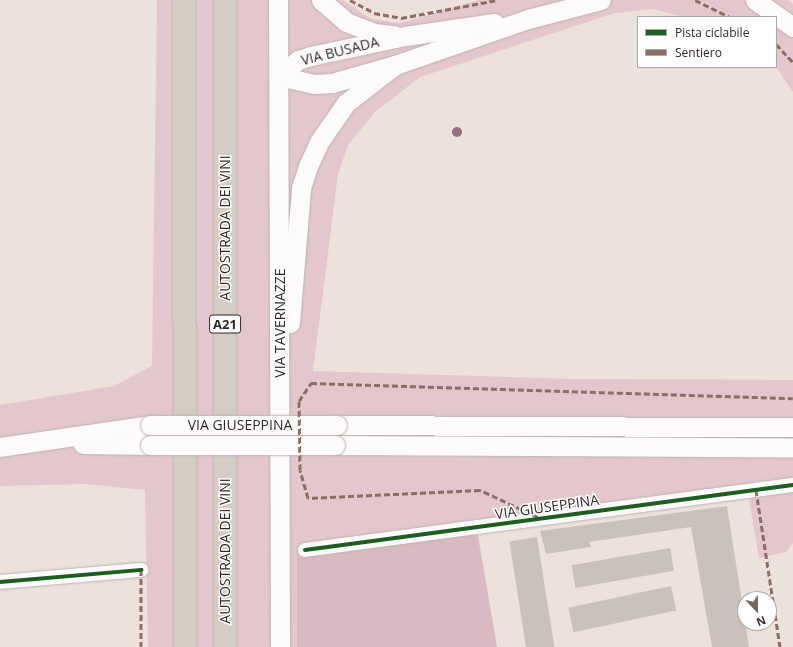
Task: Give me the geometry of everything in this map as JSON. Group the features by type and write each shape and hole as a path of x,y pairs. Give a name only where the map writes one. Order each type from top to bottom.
{"highway":[{"path":"184,0 185,647"},
{"name":"AUTOSTRADA DEI VINI","path":"225,0 225,647"}],"main road":[{"name":"VIA TAVERNAZZE","path":"278,0 280,647"},
{"name":"VIA BUSADA","path":"321,0 346,22 374,32 405,36"},
{"name":"VIA BUSADA","path":"279,76 320,84 395,65 528,19 601,0"},
{"path":"754,0 793,27"},
{"name":"VIA BUSADA","path":"279,76 298,60 405,36 528,19"},
{"name":"VIA BUSADA","path":"280,374 296,282 301,188 308,166 319,142 346,103 395,65"},
{"name":"VIA GIUSEPPINA","path":"0,448 150,425 793,427"},
{"name":"VIA GIUSEPPINA","path":"0,448 86,444 793,447"}],"street":[{"name":"VIA GIUSEPPINA","path":"305,550 793,485"},
{"path":"0,582 141,570"}],"shaded area":[{"path":"157,0 343,0 371,19 401,23 478,0 787,0 793,4 793,92 777,68 777,16 680,16 653,9 615,13 420,77 374,113 348,145 338,174 313,371 573,379 793,380 793,543 786,552 759,558 748,493 297,553 297,647 148,647 145,490 86,484 0,486 0,405 114,386 152,366"},
{"path":"477,530 497,647 297,647 297,553"}],"building":[{"path":"727,506 740,591 737,591 737,631 747,631 749,647 712,647 691,527 589,542 591,547 546,554 540,531"},
{"path":"537,537 554,647 526,647 509,541"},
{"path":"670,548 674,571 576,588 572,565"},
{"path":"671,586 676,610 573,632 568,608"}],"marked path":[{"path":"350,0 374,13 401,18 497,0"},
{"path":"695,0 728,16"},
{"path":"777,45 793,62"},
{"path":"538,517 480,490 308,498 300,470 299,401 311,383 793,398"},
{"path":"756,490 780,647"},
{"path":"141,570 141,647"}],"cycle path":[{"path":"305,550 793,485"},
{"path":"0,582 141,570"}]}
